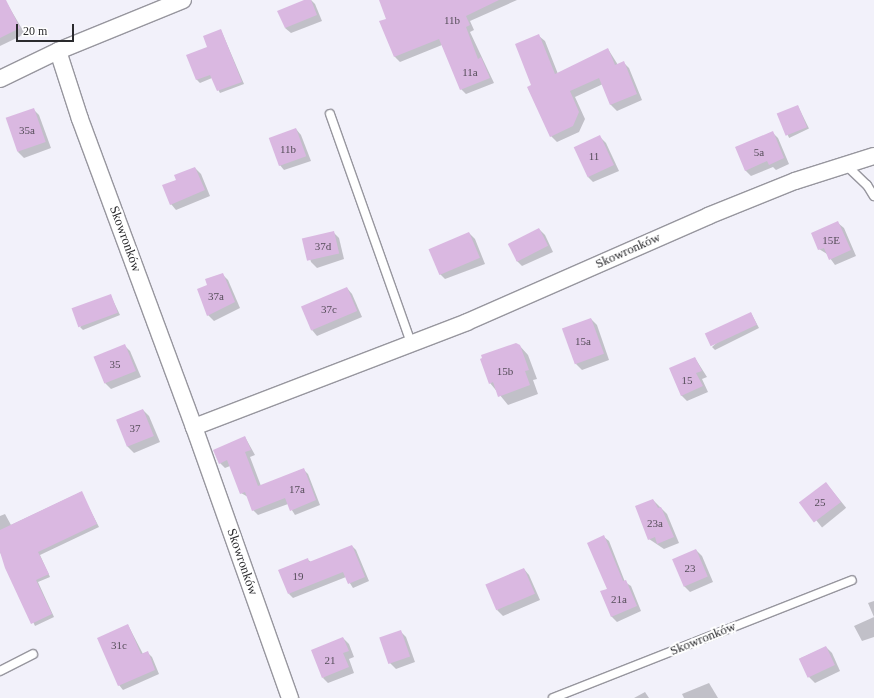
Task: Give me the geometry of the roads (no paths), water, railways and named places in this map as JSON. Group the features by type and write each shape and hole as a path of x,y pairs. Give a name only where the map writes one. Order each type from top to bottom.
{"street":[{"path":"0,79 58,51 183,0"},
{"name":"Skowronków","path":"58,51 80,119 194,427 290,698"},
{"name":"Skowronków","path":"194,427 467,322 708,216 795,182 874,156"}],"lane":[{"path":"330,114 411,344"},
{"path":"847,166 867,185 874,196"},
{"name":"Skowronków","path":"553,698 852,580"},
{"path":"0,670 33,654"}]}
